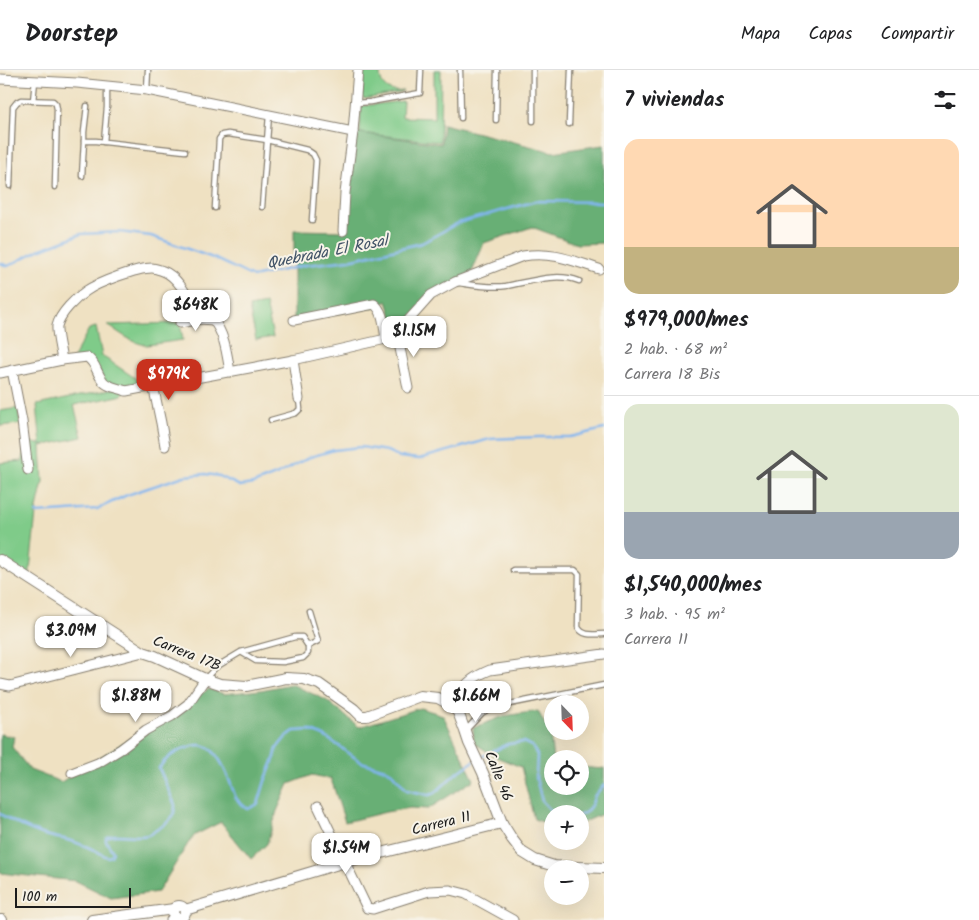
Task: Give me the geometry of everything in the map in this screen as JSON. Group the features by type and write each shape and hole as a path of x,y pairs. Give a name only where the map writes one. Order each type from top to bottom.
{"street":[{"path":"343,231 358,70"},
{"path":"0,80 147,90 353,132"},
{"path":"0,373 62,360 87,357 93,361 103,382 108,386 118,387 126,391 293,360 386,339 397,332 431,295 455,282 523,256 534,254 559,256 599,269"},
{"path":"62,360 57,327 64,312 87,290 133,271 152,268 164,271 176,280 200,319"},
{"path":"294,320 374,304 381,312 386,339"},
{"path":"180,324 200,319 213,320 222,335 230,372"},
{"path":"397,332 408,388"},
{"path":"293,360 299,399"},
{"path":"12,370 22,421 28,470"},
{"path":"153,385 165,446"},
{"name":"Carrera 17B","path":"0,560 143,652 220,684 246,686 286,678 304,679 319,684 361,716 367,716 420,696 443,700 458,712"},
{"path":"0,684 10,686 143,652"},
{"path":"458,712 460,694 466,685 476,676 490,670 604,654"},
{"path":"72,773 98,763 146,730 172,716 188,704 205,679"},
{"name":"Calle 46","path":"458,712 502,823"},
{"path":"318,806 367,908 373,909 429,891 450,890 466,894 513,920"},
{"path":"502,823 522,852 535,860 554,866 604,868"},
{"name":"Carrera 11","path":"173,915 179,918 184,917 185,910 345,862 502,823"},
{"path":"92,920 173,915"}],"lane":[{"path":"147,90 148,70"},
{"path":"356,103 420,93 422,70"},
{"path":"460,70 461,118"},
{"path":"496,120 497,70"},
{"path":"533,70 533,121"},
{"path":"569,124 571,70"},
{"path":"33,101 35,81"},
{"path":"104,142 107,107 106,86"},
{"path":"10,186 14,107 21,100 52,101 56,104 55,187"},
{"path":"82,176 87,106"},
{"path":"262,207 269,115"},
{"path":"215,208 220,139 222,135 228,134 267,140 308,150 314,154 316,160 312,220"},
{"path":"84,140 185,150"},
{"path":"455,282 477,286 504,286 552,278 579,281"},
{"path":"271,420 296,413 300,409 299,399"},
{"path":"513,570 575,570 579,574 578,627 584,634 604,634"},
{"path":"308,646 318,641 309,611"},
{"path":"205,679 216,668 241,652 295,637 302,637 308,646 308,653 303,658 283,662 256,661 241,652"},
{"path":"466,731 482,712 490,708 604,685"}],"green space":[{"path":"364,70 380,70 381,80 385,87 393,91 403,91 364,99 362,97"},
{"path":"434,70 441,70 440,142 360,133 361,106 403,101 402,117 434,118"},
{"path":"443,124 553,152 604,145 604,243 577,244 532,227 484,243 472,272 434,293 397,333 387,301 378,307 294,320 294,230 343,231 353,132 441,144"},
{"path":"266,304 273,337 256,340 249,307"},
{"path":"180,323 183,340 147,345 131,340 107,325"},
{"path":"96,327 102,356 147,386 126,391 119,396 74,405 82,437 41,446 43,482 36,513 29,579 0,560 0,463 23,461 25,440 41,445 37,405 116,388 108,386 93,361 73,358 89,329"},
{"path":"18,408 20,424 0,426 0,411"},
{"path":"291,684 326,700 359,727 420,708 443,715 474,780 428,809 410,808 345,822 331,779 312,775 289,784 277,811 267,844 251,859 221,822 195,835 158,892 111,898 76,881 0,873 0,734 14,737 12,747 30,770 61,782 209,689 224,694 261,690"},
{"path":"538,711 544,722 544,740 551,740 552,750 544,750 544,795 589,795 589,768 604,768 604,814 589,820 589,805 544,805 544,822 534,819 521,767 496,757 474,743 473,728 504,716"}],"waterway":[{"name":"Quebrada El Rosal","path":"0,263 8,266 39,250 81,234 119,232 151,236 216,259 253,277 306,265 349,260 422,243 458,223 536,201 604,202"},
{"path":"36,513 97,509 127,495 184,476 205,474 219,476 240,486 253,484 278,474 310,457 334,450 361,447 387,451 400,457 419,459 490,439 570,437 604,429"},
{"path":"0,814 31,830 81,844 107,857 111,856 113,852 106,838 115,835 148,835 171,818 175,805 159,768 174,754 194,746 206,746 218,757 236,798 248,809 258,804 277,748 294,731 309,730 324,736 361,762 392,773 407,790 429,795 435,793 454,775 474,761"},
{"path":"479,758 508,744 523,742 532,746 537,755 536,778 542,801 546,805"},
{"path":"589,808 595,795 604,785"}]}
